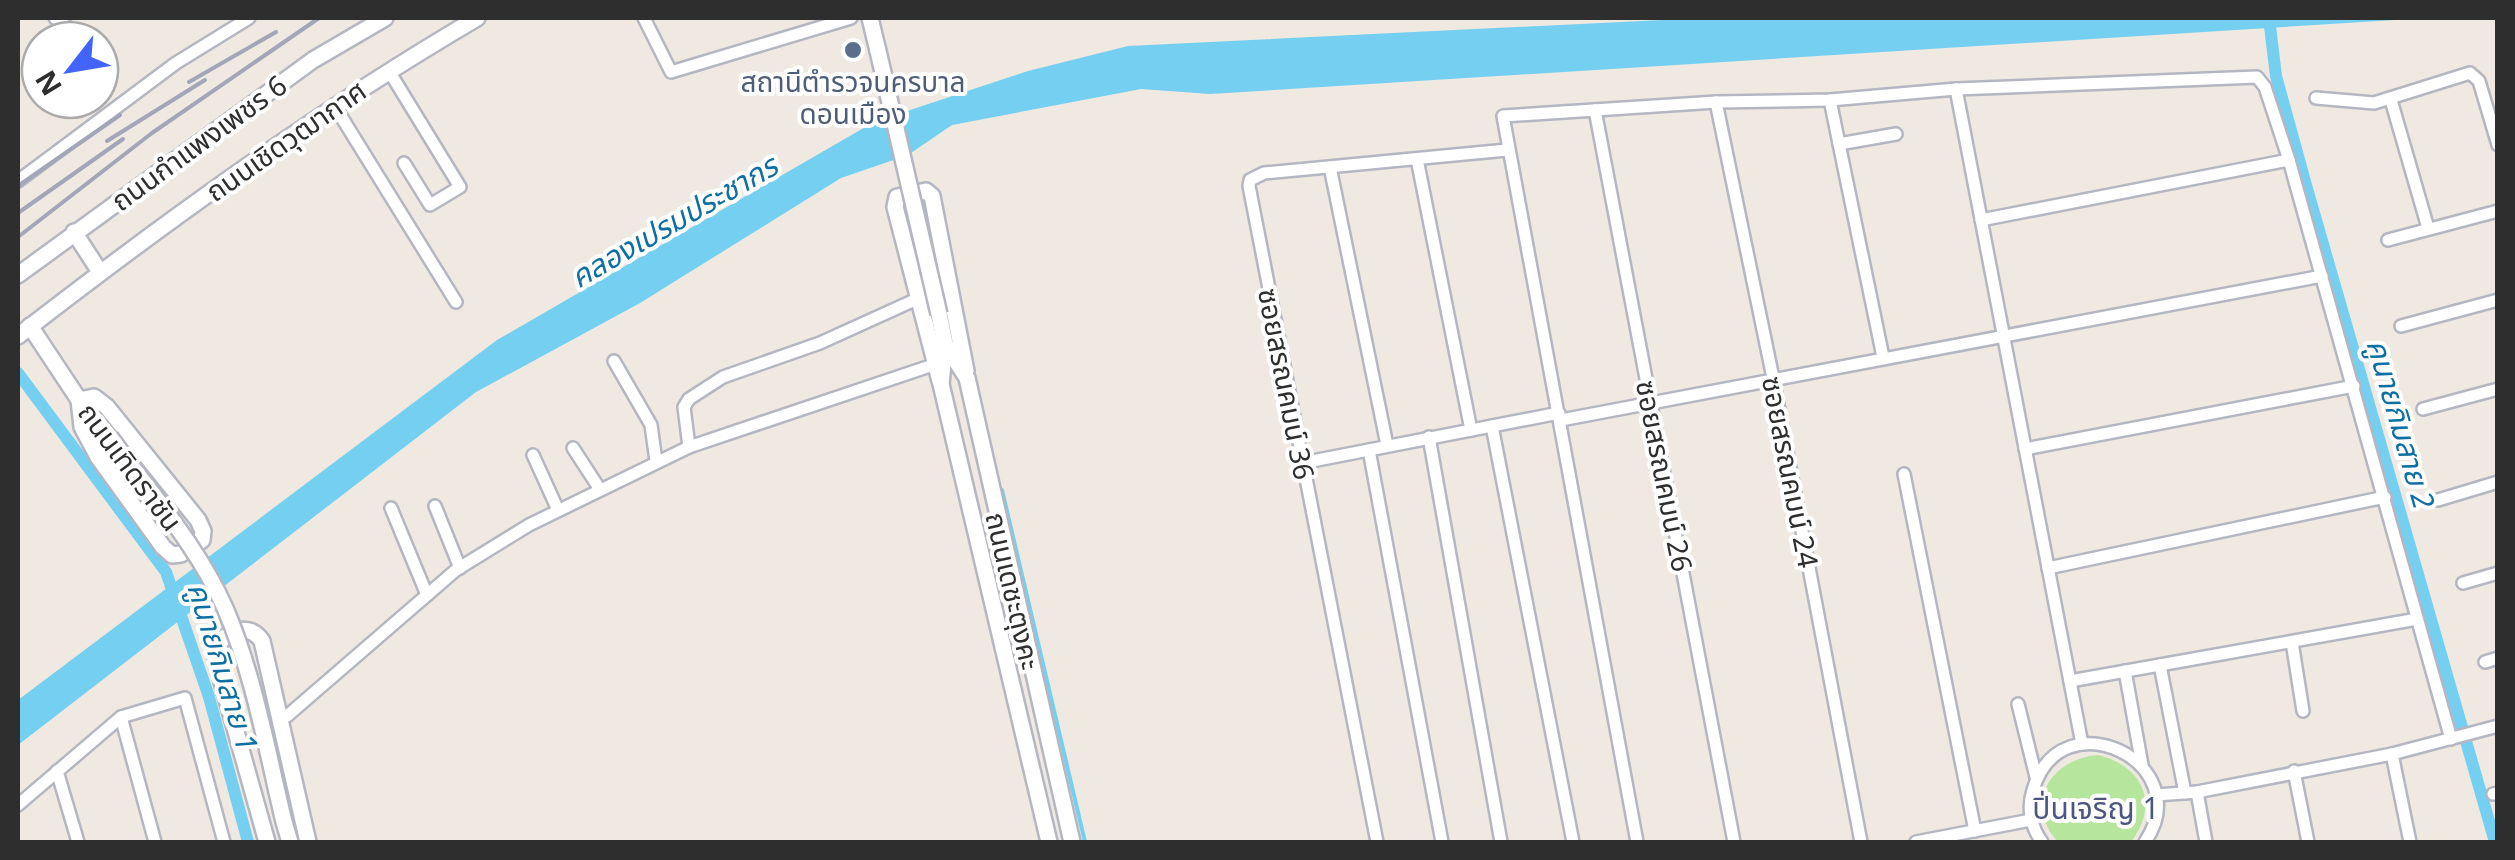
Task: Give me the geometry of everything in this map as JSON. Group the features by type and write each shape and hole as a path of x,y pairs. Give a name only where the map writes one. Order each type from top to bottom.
{"street":[{"path":"18,181 176,63 249,18"},
{"name":"ถนนกำแพงเพชร 6","path":"18,274 313,60 384,18"},
{"name":"ถนนเชิดวุฒากาศ","path":"24,331 334,105 478,18"},
{"path":"644,18 672,72 851,18"},
{"name":"ถนนเดชะตุงคะ","path":"870,18 944,344 941,384 1048,842"},
{"path":"389,71 460,187 430,204 404,163"},
{"path":"2316,98 2356,104 2391,100 2470,73 2480,80 2498,145"},
{"path":"1637,842 1503,116 1716,102 1830,100 1956,89 2257,77 2265,87 2289,160 2418,619 2460,737"},
{"path":"1956,89 2082,744"},
{"path":"1830,100 1882,356"},
{"path":"2391,100 2428,228"},
{"name":"ซอยสรณคมน์ 24","path":"1716,102 1861,842"},
{"path":"334,105 456,302"},
{"name":"ซอยสรณคมน์ 26","path":"1595,110 1734,842"},
{"path":"1840,144 1896,134"},
{"name":"ซอยสรณคมน์ 36","path":"1378,842 1249,186 1257,174 1507,150"},
{"path":"1417,159 1471,430"},
{"path":"1981,220 2289,160"},
{"path":"1330,167 1387,444"},
{"path":"941,384 894,200 926,191 932,196 936,214 966,378"},
{"path":"2388,240 2498,211"},
{"path":"74,232 100,272"},
{"path":"1302,463 1387,444 1650,402 2322,276"},
{"path":"689,447 684,407 688,399 723,376 820,343 917,299"},
{"path":"2401,326 2498,300"},
{"name":"ถนนเทิดราชัน","path":"24,331 194,551 224,607 250,685 290,842"},
{"name":"ถนนเดชะตุงคะ","path":"944,344 966,378 1072,842"},
{"path":"614,360 650,425 656,460"},
{"path":"287,716 460,568 558,510 689,447 934,365"},
{"path":"2025,449 2354,386"},
{"path":"2423,409 2498,389"},
{"path":"94,398 107,407 198,520 202,540 181,554 172,555 163,547 98,457 82,428 79,400 94,398"},
{"path":"1492,426 1572,842"},
{"path":"1429,437 1501,842"},
{"path":"573,448 599,488"},
{"path":"1369,450 1442,842"},
{"path":"533,455 558,510"},
{"path":"1904,474 1975,831"},
{"path":"2438,500 2498,482"},
{"path":"2048,568 2385,497"},
{"path":"435,506 460,568"},
{"path":"390,508 427,595"},
{"path":"2463,583 2498,572"},
{"path":"2070,682 2418,619"},
{"path":"267,842 216,664 215,648 222,638 246,630 258,634 262,641 308,842"},
{"path":"2292,642 2303,711"},
{"path":"2160,665 2206,842"},
{"path":"2125,672 2142,766 2156,795 2156,815 2145,842"},
{"path":"18,805 121,716 185,698 224,842"},
{"path":"2018,704 2036,778"},
{"path":"121,716 155,842"},
{"path":"2156,795 2191,792 2392,754 2498,726"},
{"path":"2042,842 2031,820 2030,798 2036,778 2048,762 2064,750 2082,744 2104,744 2142,766"},
{"path":"2392,754 2410,842"},
{"path":"57,771 78,842"},
{"path":"2294,771 2308,842"},
{"path":"1916,842 2031,820"}],"green space":[{"path":"2098,755 2114,760 2136,777 2145,801 2140,828 2131,842 2058,842 2043,813 2047,786 2067,765"}],"water":[{"path":"1703,18 2427,18 1210,94 1141,89 952,125 908,155 841,178 640,303 476,392 18,745 18,700 497,340 874,122 1028,71 1128,46"}],"waterway":[{"name":"คูนายกิมสาย 2","path":"2269,18 2276,76 2495,842"},
{"name":"คูนายกิมสาย 1","path":"18,373 166,572 209,697 248,842"},
{"path":"1002,490 1085,842"}],"railway":[{"path":"18,237 152,133 319,18"},
{"path":"189,82 276,32"},
{"path":"107,141 205,80"},
{"path":"18,186 113,120"},
{"path":"18,213 123,139"}],"place":[{"name":"สถานีตำรวจนครบาล ดอนเมือง","path":"853,50"}],"district":[{"name":"ปิ่นเจริญ 1","path":"2096,809"}],"water label":[{"name":"คลองเปรมประชากร","path":"674,222"}]}
